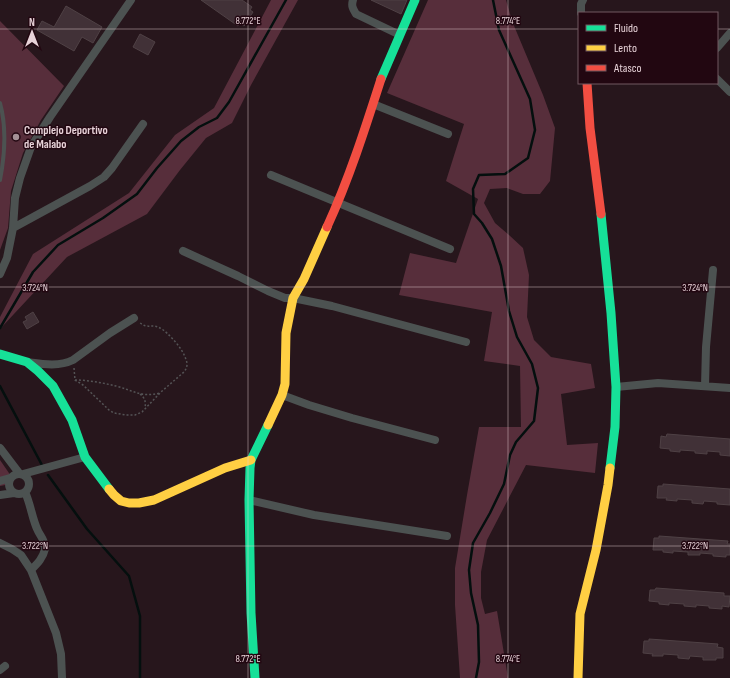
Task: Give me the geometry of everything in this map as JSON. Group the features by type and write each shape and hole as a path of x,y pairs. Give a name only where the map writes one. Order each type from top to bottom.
{"street":[{"path":"0,274 6,258 13,228 15,198 20,178 31,147 131,0"},
{"path":"353,0 352,9 356,14 400,35"},
{"path":"255,678 251,613 249,500 251,460 282,395 285,384 286,333 293,298 304,279 339,202 381,79 415,0"},
{"path":"581,12 581,4 583,0"},
{"path":"718,47 730,33"},
{"path":"718,80 730,92"},
{"path":"578,678 580,614 596,550 608,485 615,427 616,387 611,313 590,128 587,84"},
{"path":"373,104 448,134"},
{"path":"13,228 104,177 143,124"},
{"path":"270,175 339,202 450,249"},
{"path":"183,251 285,298 293,298 332,306 466,342"},
{"path":"705,386 706,347 713,270"},
{"path":"0,354 27,362 46,364 67,363 134,318"},
{"path":"27,362 48,380 59,395 72,420 85,457 97,475 121,501 129,504 154,500 215,472 251,460"},
{"path":"616,387 658,383 730,388"},
{"path":"282,395 316,408 435,440"},
{"path":"0,448 21,474 27,477 30,485 26,492 21,494 14,493 0,495"},
{"path":"0,481 14,475 85,457"},
{"path":"10,478 9,485 14,493"},
{"path":"26,492 34,521 45,547 41,560 31,570"},
{"path":"249,500 314,515 447,536"},
{"path":"0,543 21,555 31,570 56,633 61,654 62,678"}],"lane":[{"path":"0,103 5,131 4,162 0,180"}],"path":[{"path":"73,360 75,380 87,389 104,406 114,413 126,415 135,415 142,412 161,392 184,372 186,369 186,360 182,350 164,331 158,327 143,326 134,318"},
{"path":"75,380 117,386 140,394 148,395 161,392"},
{"path":"140,394 145,400 145,409"}],"shaded area":[{"path":"271,0 298,0 251,85 232,123 206,138 147,214 67,257 0,329 0,317 33,254 129,193 175,135 214,108"},
{"path":"428,0 506,0 512,21 555,128 550,181 540,194 523,194 507,188 490,189 484,203 495,223 523,248 529,275 527,317 534,340 551,357 591,364 595,388 561,394 567,445 598,443 595,473 526,465 487,540 481,572 481,598 485,614 497,611 508,678 460,678 455,605 455,568 479,427 521,427 520,366 484,361 492,312 399,295 410,253 456,263 478,199 446,181 464,124 387,93"},
{"name":"Complejo Deportivo de Malabo","path":"0,21 64,86 41,120 23,153 11,191 8,228 0,250"},
{"path":"0,460 11,476 11,484 0,486"}],"building":[{"path":"201,0 242,0 252,7 250,10 253,12 244,26 240,23 238,26"},
{"path":"371,0 407,0 401,14"},
{"path":"66,6 102,27 93,43 82,37 74,51 37,30 42,21 54,27"},
{"path":"140,34 155,42 148,55 133,47"},
{"path":"33,312 39,322 27,329 23,322 27,320 25,317"},
{"path":"667,434 730,439 730,456 720,455 720,452 707,451 707,454 695,453 695,451 670,451 670,449 660,448 661,436 666,437"},
{"path":"663,484 730,489 730,505 717,504 717,502 704,501 703,504 692,503 692,500 677,499 677,501 666,500 667,498 657,498 658,486 663,486"},
{"path":"659,536 728,541 727,544 730,544 730,555 726,555 726,557 700,553 700,555 688,555 688,552 673,551 673,553 663,552 663,550 653,550 654,538 659,538"},
{"path":"656,588 724,593 724,596 730,596 729,607 722,606 722,609 709,608 709,606 684,606 684,604 659,604 659,602 649,601 650,590 655,590"},
{"path":"649,639 718,644 717,647 723,648 723,658 716,658 716,660 703,660 703,657 690,656 689,659 678,658 678,655 663,654 663,656 652,656 653,654 643,653 644,641 649,641"}],"waterway":[{"path":"0,328 33,272 58,245 103,218 137,194 157,168 181,141 199,127 217,118 229,102 286,0"},
{"path":"476,678 479,662 478,625 471,593 469,570 473,543 504,484 510,455 516,442 534,421 538,388 532,364 517,337 509,311 501,266 492,239 482,223 474,214 473,189 479,175 505,174 528,158 535,130 530,99 499,30 493,0"},
{"path":"0,386 43,467"},
{"path":"48,475 87,529 129,576 140,616 140,678"}],"traffic: fast":[{"path":"381,79 415,0"},
{"path":"601,214 611,313 616,387 615,427 610,468"},
{"path":"0,354 27,362 53,386 72,420 85,457 109,489"},
{"path":"255,678 251,613 249,500 250,468 251,460 268,425"}],"traffic: slow":[{"path":"268,425 282,395 285,384 286,333 293,298 304,279 327,227"},
{"path":"109,489 121,501 129,503 154,500 225,468 251,460"},
{"path":"578,678 580,614 596,550 610,468"}],"traffic: jam":[{"path":"327,227 350,172 381,79"},
{"path":"587,84 590,128 601,214"}],"place":[{"name":"Complejo Deportivo de Malabo","path":"16,137"}]}
